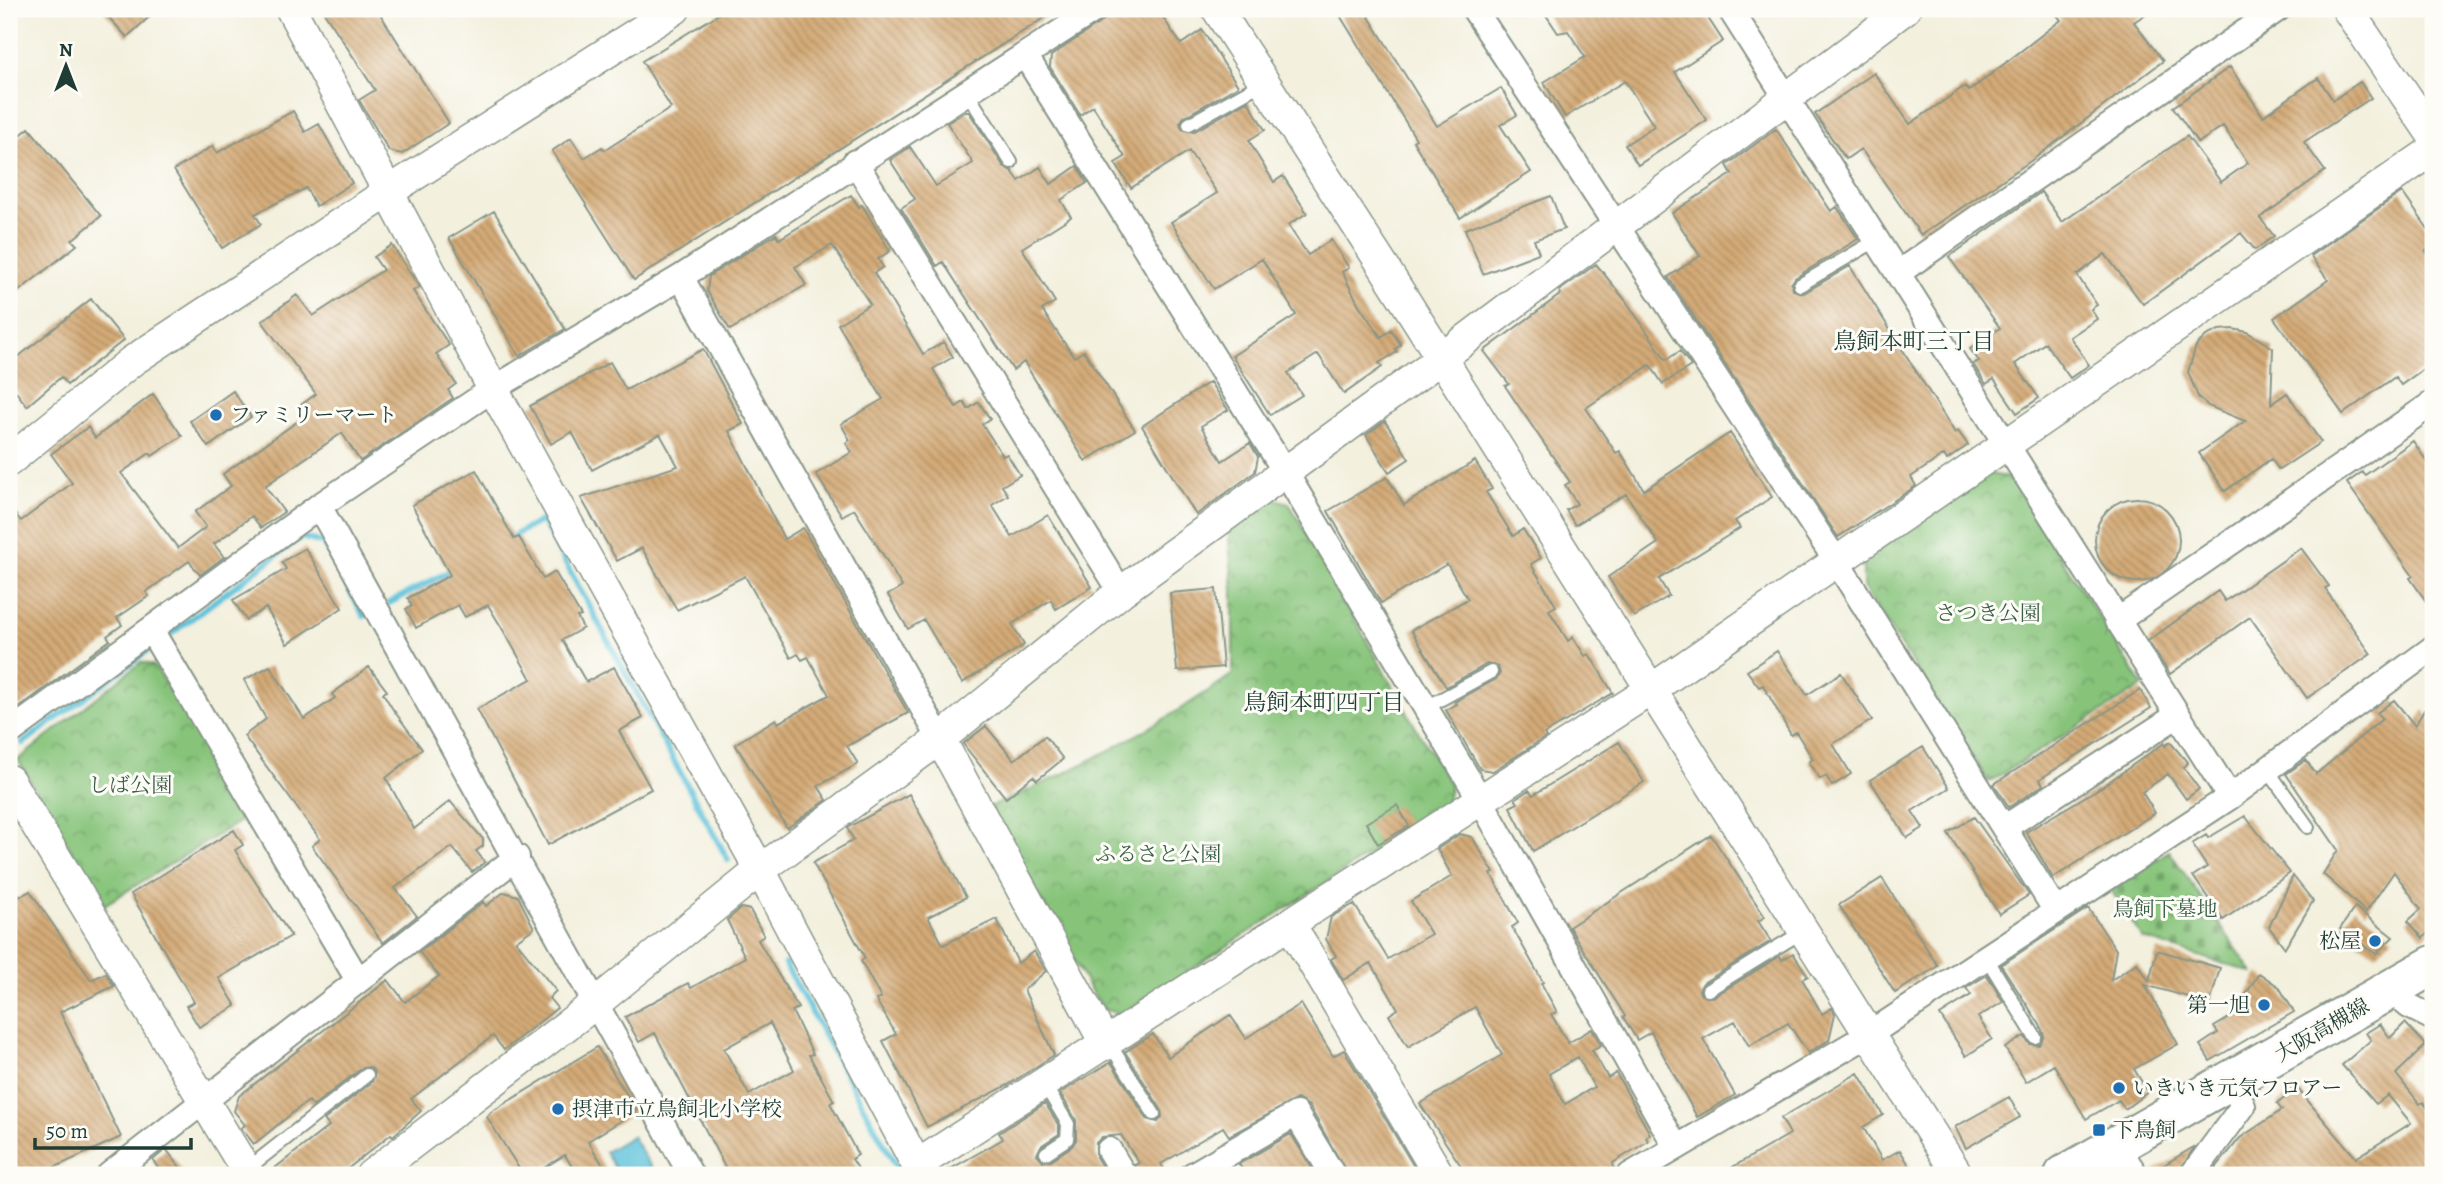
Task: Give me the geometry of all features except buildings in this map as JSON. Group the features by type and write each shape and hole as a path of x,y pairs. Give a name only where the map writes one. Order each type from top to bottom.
{"main road":[{"name":"大阪高槻線","path":"2064,1175 2127,1161 2232,1082 2433,965"}],"street":[{"path":"291,9 492,388 760,870 919,1170 1044,1084 1649,691 2433,150"},
{"path":"9,461 132,361 388,192 675,9"},
{"path":"9,733 319,506 492,388 681,277 855,162 1096,9"},
{"path":"1217,9 1958,1175"},
{"path":"1474,9 1837,562 2056,911"},
{"path":"1730,9 2230,797"},
{"path":"371,1175 596,1003 760,870 940,739 1121,592 1284,470 1440,359 1905,9"},
{"path":"1898,273 2278,9"},
{"path":"2347,9 2433,136"},
{"path":"1025,55 1284,470 1426,708 1676,1147"},
{"path":"855,162 1121,592"},
{"path":"681,277 1108,1044"},
{"path":"2117,621 2433,402"},
{"path":"319,506 691,1175"},
{"path":"151,630 358,980"},
{"path":"1630,1175 1868,1035 2230,797 2433,648"},
{"path":"2004,828 2178,715"},
{"path":"9,780 247,1173"},
{"path":"109,1175 517,858"},
{"path":"1290,924 1439,1175"},
{"path":"2391,991 2409,1006 2433,1018"},
{"path":"2192,1175 2243,1106 2232,1082"},
{"path":"1192,1175 1223,1167 1296,1114 1333,1175"},
{"path":"1109,1150 1124,1175"}],"lane":[{"path":"1189,124 1264,82"},
{"path":"966,91 1011,162"},
{"path":"1800,285 1877,240"},
{"path":"1426,708 1491,672"},
{"path":"2267,769 2308,827"},
{"path":"1708,990 1802,932"},
{"path":"1986,957 2035,1037"},
{"path":"1108,1044 1154,1114"},
{"path":"247,1173 367,1075"},
{"path":"1044,1084 1068,1124 1067,1139 1046,1153"}],"green space":[{"name":"さつき公園","path":"1986,473 2010,478 2143,686 1989,782 1863,587 1863,559"},
{"name":"ふるさと公園","path":"1266,496 1289,503 1420,735 1451,784 1446,805 1122,1014 1105,1010 1089,988 990,807 1115,747 1233,674 1233,589 1228,526"},
{"name":"しば公園","path":"141,662 155,666 247,817 104,905 18,760"},
{"name":"鳥飼下墓地","path":"2169,851 2253,973 2143,939 2111,890"}],"water":[{"path":"632,1136 656,1175 619,1175 605,1152"}],"waterway":[{"path":"506,540 542,520 728,860"},
{"path":"164,639 301,537 323,543 364,616 368,613"},
{"path":"389,603 454,569"},
{"path":"23,743 155,645"},
{"path":"785,964 901,1175"}],"place":[{"name":"ファミリーマート","path":"216,415"},
{"name":"松屋","path":"2375,941"},
{"name":"第一旭","path":"2264,1005"},
{"name":"いきいき元気フロアー","path":"2119,1088"},
{"name":"摂津市立鳥飼北小学校","path":"558,1109"},
{"name":"下鳥飼","path":"2099,1130"}],"district":[{"name":"鳥飼本町三丁目","path":"1914,341"},
{"name":"鳥飼本町四丁目","path":"1324,702"}]}
